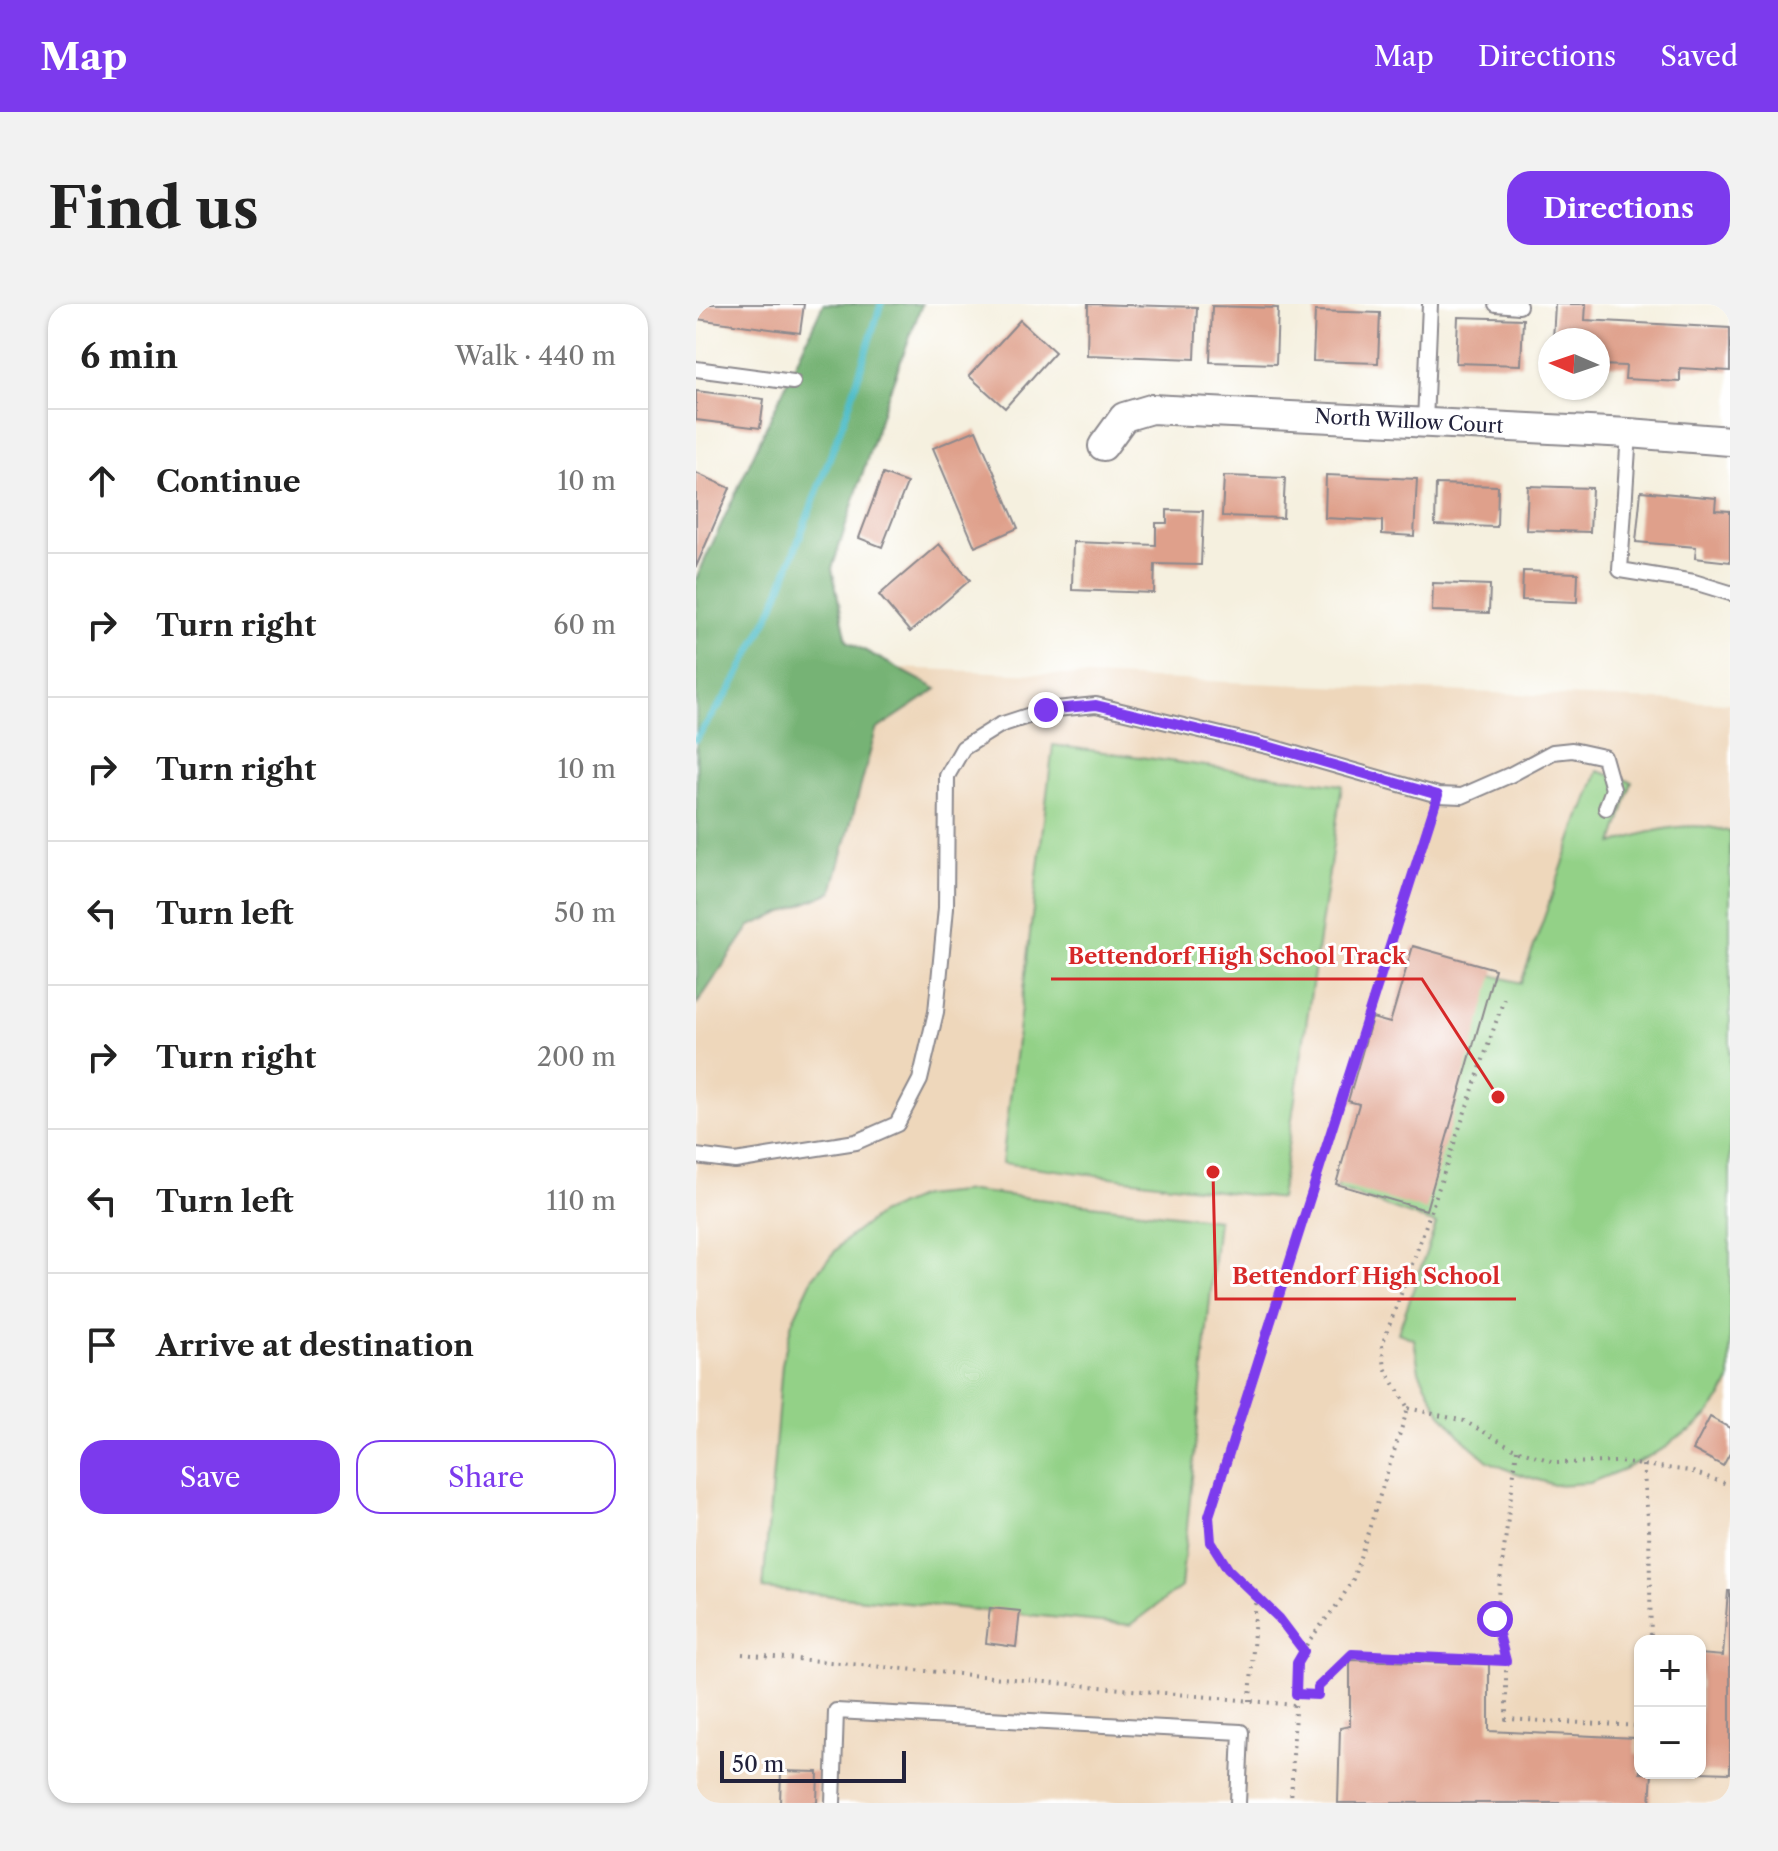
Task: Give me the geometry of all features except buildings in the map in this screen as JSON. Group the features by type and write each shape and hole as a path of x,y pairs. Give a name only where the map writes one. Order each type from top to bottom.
{"street":[{"name":"North Willow Court","path":"1103,446 1124,417 1151,409 1629,433 1730,441"}],"lane":[{"path":"1425,422 1430,304"},
{"path":"1496,304 1519,306"},
{"path":"696,369 793,382"},
{"path":"1629,433 1620,570 1694,582 1730,593"},
{"path":"696,1156 735,1161 829,1147 856,1142 897,1124 920,1080 936,1012 946,908 947,776 963,748 1000,725 1046,710 1096,705 1271,747 1438,795 1462,796 1553,752 1572,750 1604,757 1613,789 1606,808"},
{"path":"833,1803 836,1711 1241,1732 1238,1803"}],"path":[{"path":"1304,1651 1279,1618 1228,1569 1211,1542 1209,1516 1438,795"},
{"path":"1505,996 1382,1345 1385,1368 1408,1408 1464,1421 1517,1449 1556,1463 1618,1462 1643,1465 1690,1471 1730,1485"},
{"path":"1291,1803 1297,1663 1308,1642 1353,1579 1408,1408"},
{"path":"1517,1449 1495,1619 1506,1661 1506,1719 1634,1726"},
{"path":"1643,1465 1649,1528 1651,1635"},
{"path":"1250,1701 1256,1596"},
{"path":"742,1654 1295,1705"},
{"path":"1296,1694 1318,1695 1318,1687 1352,1654 1506,1661"}],"shaded area":[{"path":"708,660 1730,703 1730,1803 696,1803 696,671"}],"green space":[{"path":"823,304 922,304 884,406 832,569 847,641 937,689 876,730 832,892 750,926 697,1004 696,579"},
{"path":"1053,745 1342,785 1280,1199 1002,1163"},
{"path":"1598,771 1632,782 1613,844 1641,834 1686,826 1730,832 1730,1381 1708,1415 1667,1447 1589,1483 1554,1485 1488,1461 1465,1441 1441,1414 1419,1371 1414,1339 1398,1333 1436,1224 1337,1189 1417,954 1521,983"},
{"path":"971,1191 1218,1220 1181,1587 1131,1625 763,1589 782,1364 792,1322 813,1277 843,1242 879,1214 921,1196"}],"waterway":[{"path":"696,739 734,684 773,608 848,409 881,304"}],"place":[{"name":"Bettendorf High School Track","path":"1498,1097"},
{"name":"Bettendorf High School","path":"1213,1172"}],"route":[{"path":"1046,710 1096,705 1271,747 1438,795 1209,1516 1211,1542 1228,1569 1279,1618 1304,1651 1297,1663 1296,1694 1318,1695 1318,1687 1352,1654 1506,1661 1495,1619"}]}
